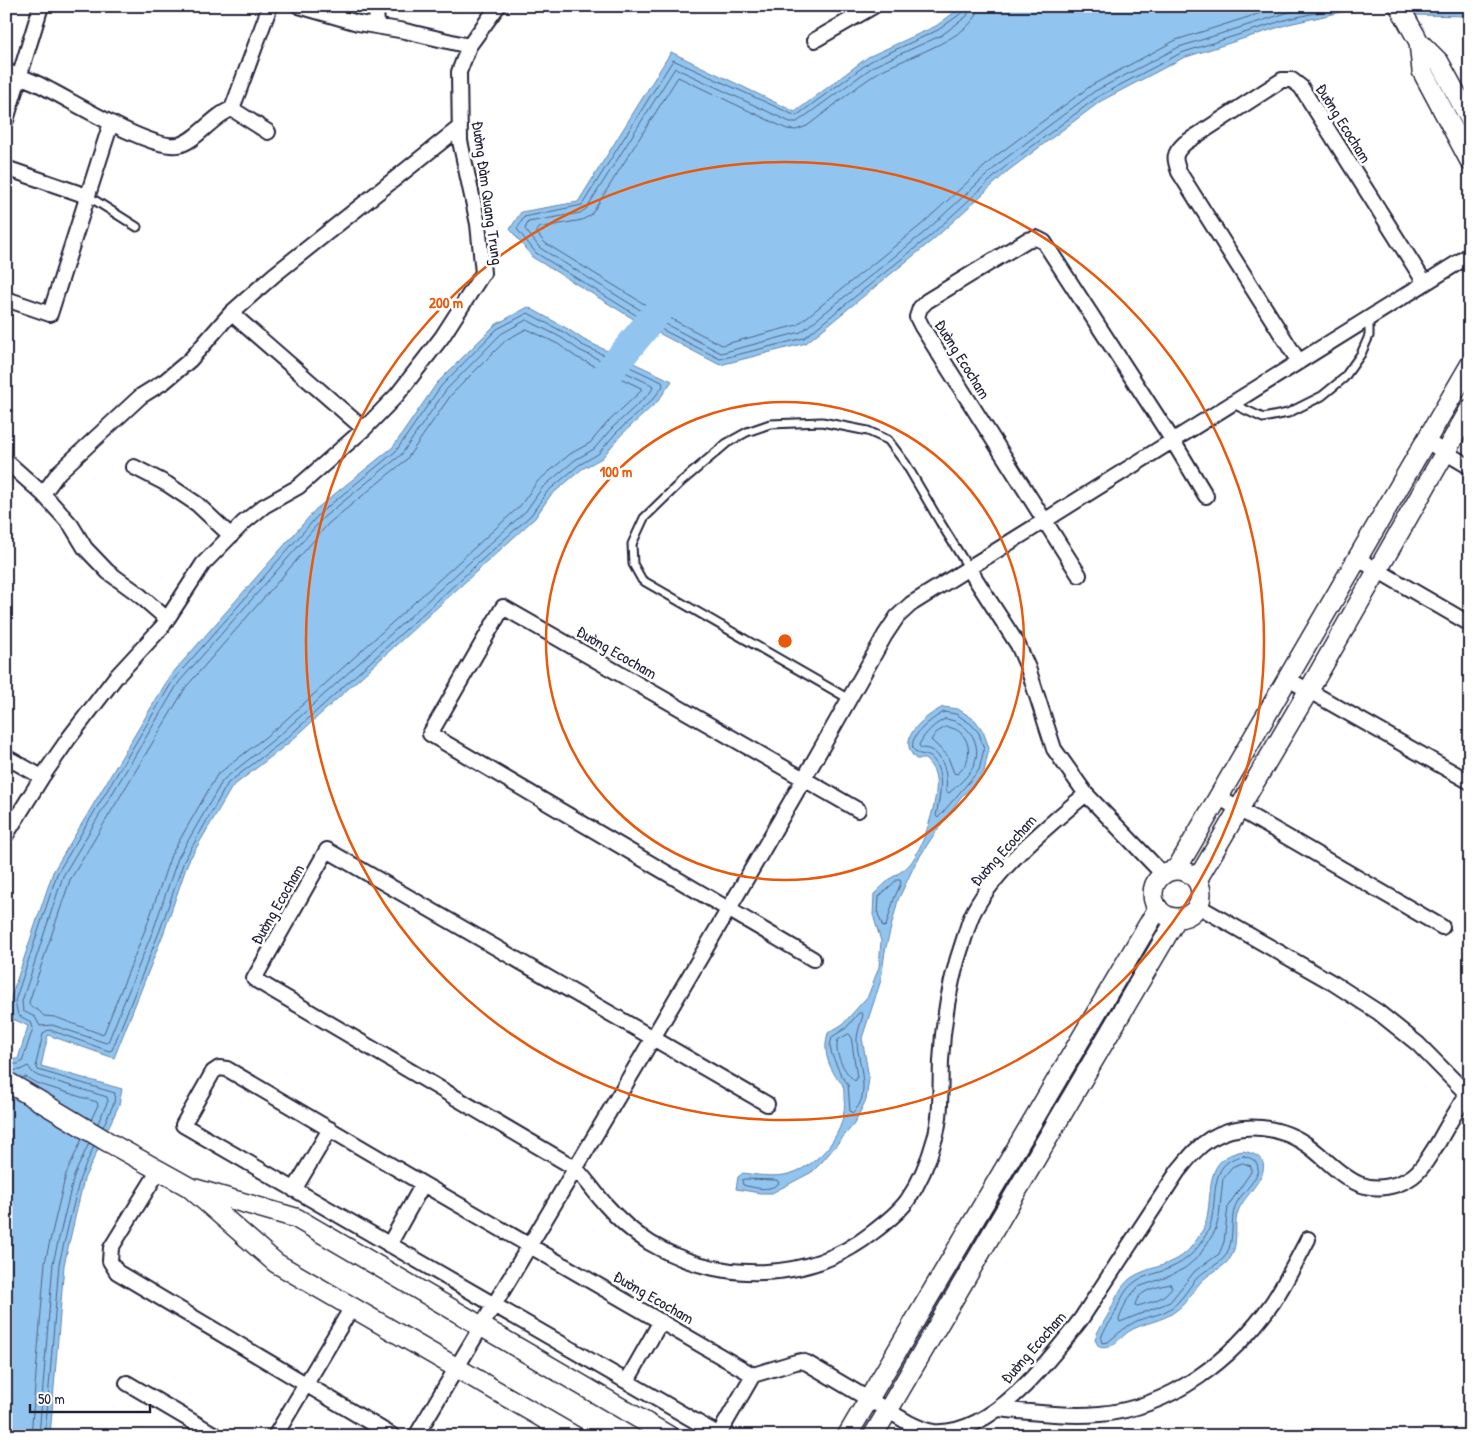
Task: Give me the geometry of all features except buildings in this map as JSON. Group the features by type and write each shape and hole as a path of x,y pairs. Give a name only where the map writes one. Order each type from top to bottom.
{"street":[{"path":"6,120 42,6"},
{"path":"232,109 270,6"},
{"path":"299,6 358,23 469,46"},
{"path":"376,6 377,26"},
{"name":"Đường Đàm Quang Trung","path":"6,836 42,777 115,678 164,623 203,564 264,506 298,487 364,429 397,395 442,337 482,273 478,224 460,141 459,72 469,46 498,6"},
{"path":"815,40 874,6"},
{"path":"1399,6 1419,42 1439,62 1470,119"},
{"path":"1419,42 1422,71 1470,161"},
{"path":"6,71 38,84 112,123 166,145 179,145 187,141 224,111 232,109 268,132"},
{"name":"Đường Ecocham","path":"1299,362 1179,172 1174,159 1177,150 1185,143 1282,80 1292,80 1301,87 1425,283"},
{"path":"6,299 50,314 112,123"},
{"path":"43,494 59,472 141,396 165,381 190,360 231,313 274,275 460,127"},
{"path":"6,168 87,196"},
{"name":"Đường Ecocham","path":"1079,575 922,327 917,317 920,308 927,300 1027,240 1036,238 1044,242 1173,441 1206,496"},
{"path":"416,1436 654,1039 897,616 912,604 1470,255"},
{"path":"231,313 364,429"},
{"path":"1176,870 1470,366"},
{"path":"1197,880 1309,690 1470,409"},
{"path":"1426,441 1470,467"},
{"path":"6,461 43,494 71,525 86,548 108,572 137,593 164,623"},
{"path":"134,467 167,484 197,504 231,536"},
{"path":"1358,558 1470,624"},
{"path":"969,569 1018,645 1028,668 1054,750 1086,794 1157,868"},
{"name":"Đường Ecocham","path":"813,959 430,734 503,607 858,810"},
{"path":"1288,679 1470,782"},
{"path":"6,757 42,777"},
{"name":"Đường Ecocham","path":"767,1104 327,850 254,979 575,1168 625,1225 677,1257 707,1267 738,1273 770,1273 801,1268 831,1258 859,1243 884,1224 906,1201 924,1172 935,1138 940,1113 944,1018 955,965 973,912 996,880 1036,836 1086,794"},
{"path":"1218,797 1442,927"},
{"path":"1176,870 1186,872 1197,880 1201,899 1198,906 1189,914 1177,918 1166,915 1158,908 1153,895 1156,882 1163,874 1176,870"},
{"path":"1198,906 1333,983 1378,1012 1418,1044 1468,1095"},
{"path":"846,1436 1158,908"},
{"path":"873,1436 1177,918"},
{"name":"Đường Ecocham","path":"294,1190 183,1125 213,1072 219,1068 223,1068 330,1129 753,1375 801,1361 918,1428 934,1432 963,1426 998,1409 1029,1381 1065,1341 1081,1319 1178,1171 1190,1156 1210,1139 1222,1133 1245,1128 1288,1134 1304,1143 1353,1181 1363,1186 1385,1187 1407,1180 1422,1168 1468,1095"},
{"path":"6,1081 108,1142 189,1187 276,1263 574,1436"},
{"path":"330,1129 294,1190 720,1435 753,1375"},
{"path":"159,1170 114,1243 110,1254 110,1261 113,1267 122,1276 394,1436"},
{"path":"389,1245 423,1184"},
{"path":"189,1187 296,1218 669,1436"},
{"path":"998,1409 1099,1414 1122,1411 1167,1395 1202,1374 1234,1347 1249,1331 1273,1301 1308,1239"},
{"path":"275,1436 352,1307"},
{"path":"627,1381 661,1321"},
{"path":"127,1382 217,1436"}],"lane":[{"path":"87,196 137,227"},
{"path":"1232,404 1263,418 1288,413 1322,396 1344,378 1361,354 1369,336 1369,318"},
{"path":"849,699 642,580 633,564 632,544 644,518 712,456 747,432 770,424 822,422 868,430 888,440 906,464 969,569"}],"water":[{"path":"963,6 1368,6 1289,24 1183,58 1101,101 1009,170 934,239 806,343 720,365 645,326 532,257 510,229 521,212 578,202 671,52 795,112 868,57 936,26"},
{"path":"1412,6 1470,6 1470,16 1416,15"},
{"path":"528,307 584,340 672,381 658,401 620,436 602,458 582,469 550,496 535,518 290,742 232,787 188,862 164,932 114,1058 48,1035 41,1066 122,1089 119,1105 84,1179 64,1265 50,1436 6,1436 6,1059 18,1059 28,1026 13,1019 10,1000 53,872 170,676 316,509 393,447 437,383 495,325"},
{"path":"943,707 958,709 975,720 983,731 989,748 984,772 961,797 933,836 915,864 898,900 885,951 881,980 862,1038 869,1078 866,1100 854,1124 812,1172 772,1193 736,1189 738,1177 743,1173 769,1176 784,1175 808,1165 829,1146 842,1123 844,1089 828,1061 826,1045 828,1033 843,1024 868,996 879,967 881,941 873,915 874,894 891,878 908,866 915,857 925,836 935,799 935,773 925,759 916,759 910,751 910,736 921,722"},
{"path":"1243,1151 1256,1155 1262,1161 1263,1168 1256,1185 1237,1214 1235,1245 1231,1257 1204,1279 1181,1307 1171,1314 1128,1332 1111,1346 1099,1347 1095,1340 1096,1336 1123,1286 1138,1274 1185,1254 1205,1225 1216,1168 1222,1160"}],"waterway":[{"path":"595,388 670,297"},
{"path":"626,360 645,326"}]}
